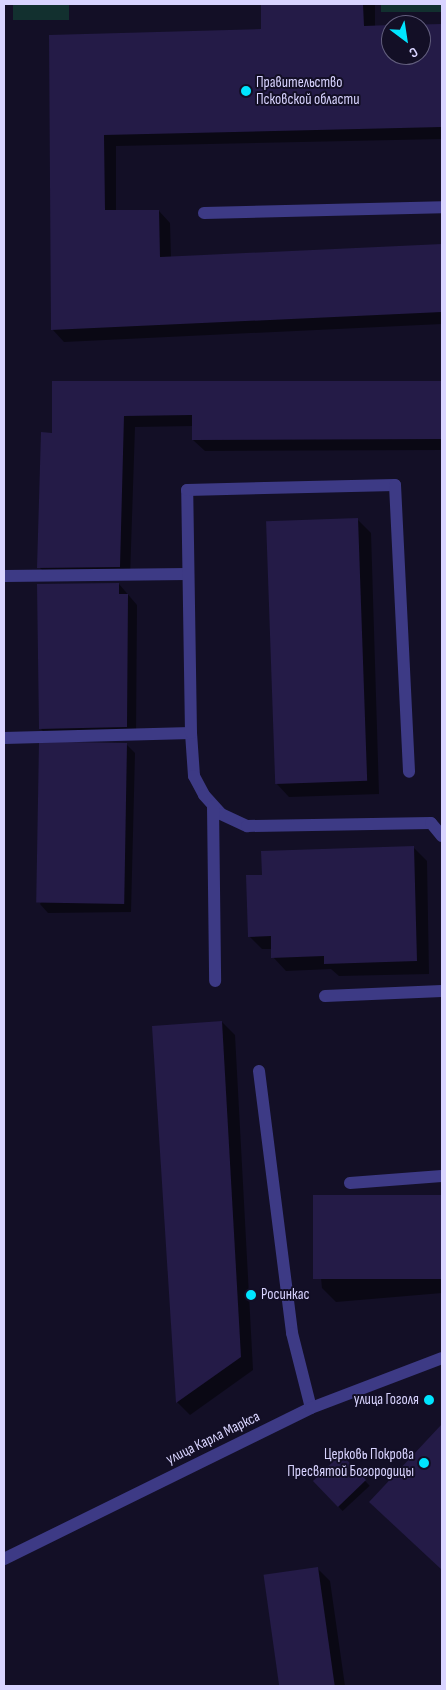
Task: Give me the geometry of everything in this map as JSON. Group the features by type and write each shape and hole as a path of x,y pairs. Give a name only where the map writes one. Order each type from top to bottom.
{"street":[{"path":"204,213 442,207"},
{"path":"409,772 395,485 187,490 191,733 194,776 214,806 247,826 430,823 442,836"},
{"path":"4,576 188,574"},
{"path":"4,738 191,733"},
{"path":"214,806 215,981"},
{"path":"325,996 442,990"},
{"path":"259,1071 292,1333 311,1408"},
{"path":"350,1183 442,1176"},
{"name":"улица Карла Маркса","path":"4,1559 311,1408 442,1358"}],"green space":[{"path":"13,4 69,4 69,20 13,20"},
{"path":"381,4 442,4 442,12 381,12"}],"building":[{"path":"261,4 363,4 364,26 381,25 381,65 431,65 431,24 442,24 442,127 104,135 105,210 159,210 160,257 442,244 442,312 51,330 49,35 261,29"},
{"path":"52,381 442,381 442,439 192,440 192,415 124,416 120,567 37,568 41,432 52,433"},
{"path":"358,518 367,781 275,784 266,521"},
{"path":"119,583 119,594 128,594 127,727 39,729 37,584"},
{"path":"39,741 127,743 124,904 36,902"},
{"path":"414,846 417,961 324,964 324,956 271,958 271,936 248,937 246,875 262,875 261,851"},
{"path":"222,1021 241,1357 176,1403 152,1026"},
{"path":"313,1195 442,1195 442,1279 313,1279"},
{"name":"Церковь Покрова Пресвятой Богородицы","path":"442,1424 442,1570 369,1502"},
{"path":"341,1454 366,1480 338,1507 313,1481"},
{"path":"318,1567 335,1686 279,1686 264,1575"}],"place":[{"name":"Правительство Псковской области","path":"246,91"},
{"name":"Росинкас","path":"251,1295"},
{"name":"улица Гоголя","path":"429,1400"},
{"name":"Церковь Покрова Пресвятой Богородицы","path":"424,1463"}]}
